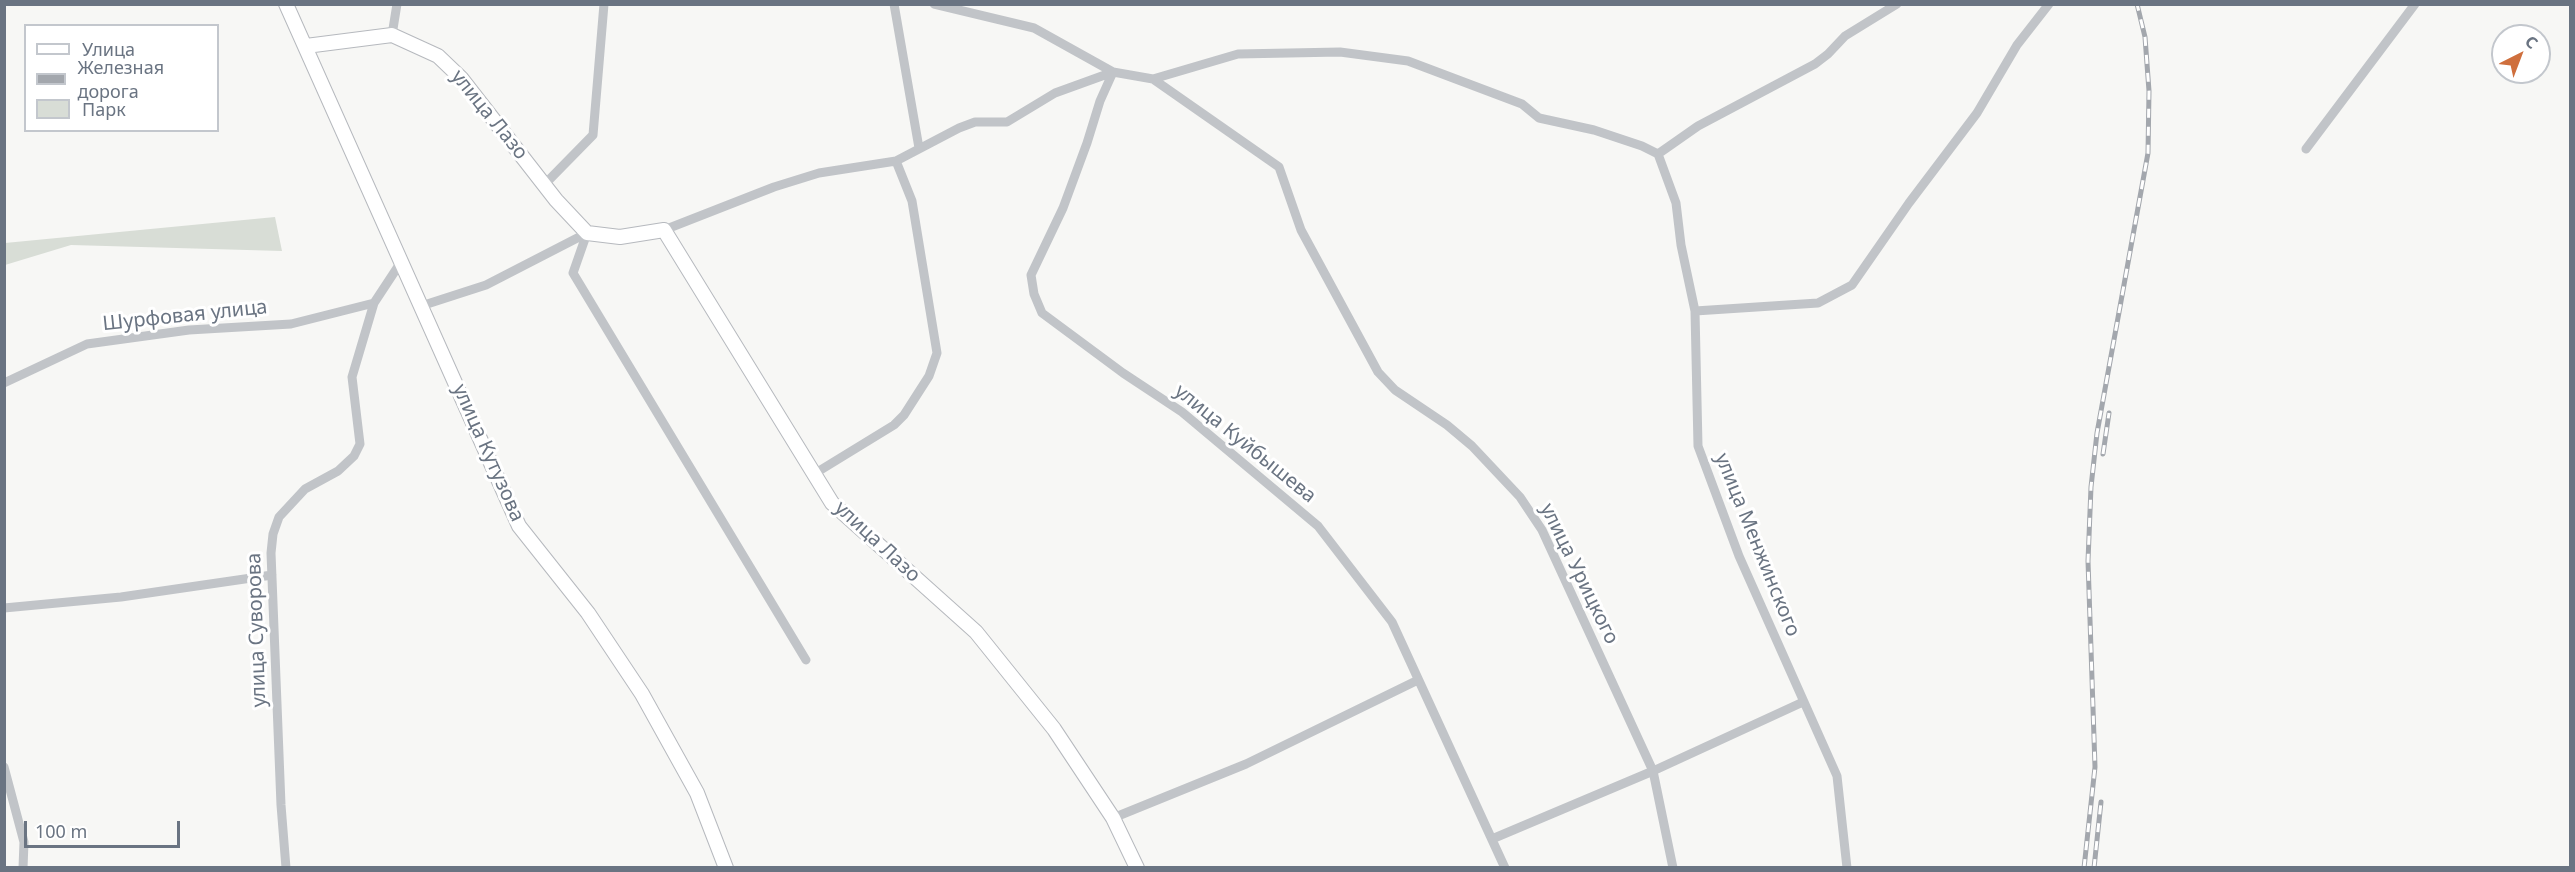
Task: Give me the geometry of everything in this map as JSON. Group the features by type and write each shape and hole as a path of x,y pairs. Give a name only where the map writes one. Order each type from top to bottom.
{"street":[{"path":"286,4 306,46 392,35 397,4"},
{"path":"544,185 593,135 604,4"},
{"path":"894,4 919,148"},
{"path":"934,4 1034,28 1113,72 1152,78 1238,54 1340,52 1408,61 1522,104 1539,118 1594,130 1642,146 1658,154 1698,126 1815,64 1845,36 1897,4"},
{"path":"1695,311 1818,303 1852,285 1909,203 1977,113 2017,45 2049,4"},
{"path":"2306,149 2415,4"},
{"name":"улица Лазо","path":"392,35 438,56 461,78 544,185 587,233"},
{"name":"улица Кутузова","path":"306,46 519,526 588,613 642,694 697,793 726,867"},
{"path":"422,306 486,285 587,233 620,237 664,230 774,187 819,173 896,161 975,122 1007,122 1055,93 1113,72"},
{"name":"улица Куйбышева","path":"1113,72 1100,101 1088,143 1063,208 1031,275 1034,294 1042,313 1123,373 1182,412 1317,526 1392,622 1505,867"},
{"name":"улица Урицкого","path":"1152,78 1280,167 1301,231 1377,372 1395,390 1447,424 1472,446 1520,497 1542,530 1653,771 1673,867"},
{"name":"улица Менжинского","path":"1658,154 1676,203 1681,245 1695,311 1698,446 1739,556 1837,776 1846,867"},
{"path":"814,474 899,420 929,376 936,353 912,201 896,161"},
{"name":"улица Лазо","path":"664,230 832,503 976,632 1054,729 1113,818 1137,867"},
{"path":"587,233 573,273 806,660"},
{"name":"улица Суворова","path":"286,867 281,805 272,575 273,534 279,516 305,489 338,471 354,456 360,444 352,378 375,303 401,262"},
{"name":"Шурфовая улица","path":"4,383 87,344 189,330 291,324 375,303"},
{"path":"4,608 121,597 272,575"},
{"path":"1113,818 1246,764 1418,680"},
{"path":"1492,839 1653,771 1803,702"},
{"path":"4,767 24,842 23,867"}],"green space":[{"path":"275,217 282,251 71,245 5,265 5,243"}],"railway":[{"path":"2084,868 2095,767 2088,561 2091,487 2097,433 2148,153 2149,91 2145,37 2137,4"},
{"path":"2103,454 2109,413"},
{"path":"2094,868 2101,802"}]}
